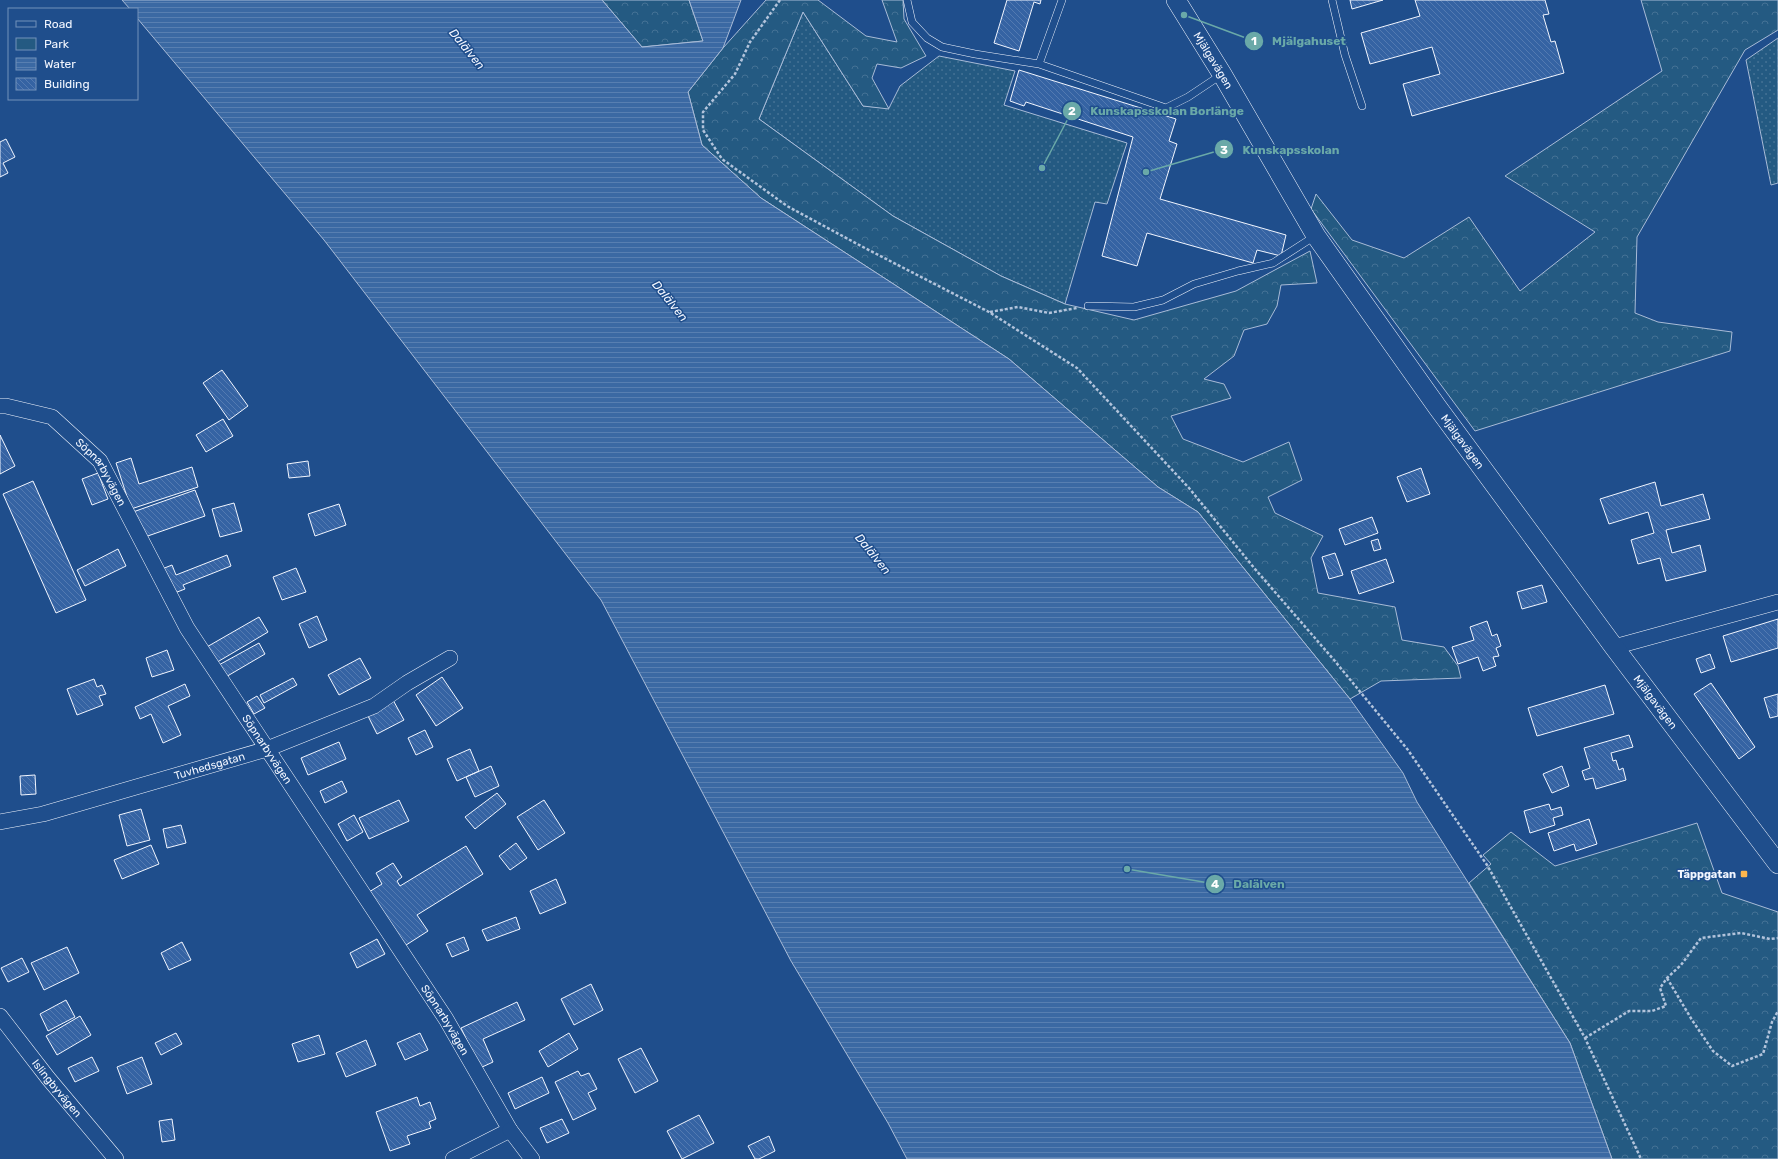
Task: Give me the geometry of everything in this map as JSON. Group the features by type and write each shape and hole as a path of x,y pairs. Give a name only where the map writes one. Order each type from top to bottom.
{"street":[{"name":"Mjälgavägen","path":"1176,0 1222,74 1316,236 1438,408 1614,647 1778,864"},
{"name":"Söpnarbyvägen","path":"0,406 6,406 52,418 100,461 187,628 446,1019 510,1130 532,1159"},
{"path":"1614,647 1778,602"},
{"name":"Tuvhedsgatan","path":"0,822 43,814 266,749 374,706 407,683 450,658"},
{"name":"Islingbyvägen","path":"0,1016 48,1078 116,1159"},
{"path":"453,1159 510,1130"}],"lane":[{"path":"907,0 912,22 927,38 942,47 975,54 1040,64 1166,108 1188,97 1222,74"},
{"path":"1040,64 1062,0"},
{"path":"1332,0 1345,55 1362,106"},
{"path":"1088,306 1134,307 1163,300 1194,284 1238,271 1273,263 1316,236"}],"path":[{"path":"780,0 750,42 735,74 703,112 703,130 722,159 787,206 989,312 1077,368 1189,488 1255,570 1334,660 1408,750 1487,865 1585,1038 1641,1159"},
{"path":"989,312 1018,307 1049,313 1088,306"},
{"path":"1585,1038 1629,1011 1652,1011 1666,1006 1660,988 1667,978 1681,965 1700,938 1741,933 1770,939 1778,938"},
{"path":"1667,978 1692,1020 1713,1051 1732,1066 1763,1054 1772,1022 1778,1011"}],"green space":[{"path":"602,0 689,0 703,41 642,47"},
{"path":"766,0 818,0 866,36 897,42 882,0 903,0 904,19 926,56 901,68 877,64 872,78 889,109 863,106 803,12 759,119 893,216 1001,276 1065,304 1134,320 1236,291 1310,251 1317,283 1281,285 1277,306 1267,324 1244,330 1234,356 1204,379 1224,384 1231,398 1171,416 1183,439 1243,462 1289,442 1302,480 1268,497 1275,513 1323,536 1311,558 1318,593 1395,607 1402,640 1444,647 1458,666 1461,678 1381,681 1350,699 1198,512 1158,487 1009,359 761,198 702,145 688,92 723,48"},
{"path":"1641,0 1778,0 1778,30 1745,50 1637,237 1635,313 1658,322 1732,332 1730,351 1475,431 1311,209 1316,194 1352,240 1404,258 1469,217 1520,291 1595,232 1505,176 1662,71"},
{"path":"803,12 863,106 889,108 900,86 939,56 1015,71 1004,105 1127,143 1107,204 1095,202 1065,304 1001,276 893,216 759,119"},
{"path":"1778,38 1778,183 1771,185 1746,60"},
{"path":"1697,823 1722,893 1778,912 1778,1159 1612,1159 1570,1043 1469,883 1491,864 1483,855 1511,832 1555,866"}],"water":[{"path":"122,0 602,0 642,47 703,41 689,0 741,0 723,48 688,92 702,145 761,198 1009,359 1158,487 1198,512 1350,699 1403,773 1417,802 1570,1043 1612,1159 907,1159 888,1123 791,961 601,600 324,240 138,19 138,8 129,8"}],"building":[{"path":"1007,0 1041,0 1040,4 1034,2 1019,51 994,43"},
{"path":"1350,0 1383,0 1352,9"},
{"path":"1415,0 1545,0 1549,14 1543,15 1551,42 1555,41 1564,73 1412,116 1403,84 1440,74 1432,47 1370,64 1361,33 1420,16"},
{"path":"1019,70 1176,119 1169,141 1177,144 1160,199 1286,235 1281,256 1257,250 1253,263 1147,233 1137,266 1102,256 1133,137 1026,102 1024,106 1010,101"},
{"path":"6,139 15,157 3,163 8,173 0,177 0,142"},
{"path":"222,370 248,406 229,420 203,383"},
{"path":"223,419 233,436 206,452 196,435"},
{"path":"0,435 15,466 0,474"},
{"path":"131,458 139,484 192,467 198,487 131,509 116,463"},
{"path":"308,461 310,476 289,478 287,464"},
{"path":"1421,468 1430,494 1407,502 1397,477"},
{"path":"98,473 108,499 92,505 82,479"},
{"path":"33,481 86,600 56,613 3,494"},
{"path":"1655,482 1661,506 1703,494 1710,519 1666,530 1672,553 1700,545 1706,571 1666,581 1660,558 1638,564 1631,540 1654,533 1648,512 1609,524 1600,499"},
{"path":"195,490 205,516 142,538 133,512"},
{"path":"234,503 242,531 220,537 212,509"},
{"path":"339,504 346,525 315,536 308,514"},
{"path":"1372,517 1378,533 1345,545 1339,529"},
{"path":"1378,539 1381,549 1374,551 1371,541"},
{"path":"118,549 126,566 85,586 77,570"},
{"path":"1335,553 1343,575 1329,579 1322,557"},
{"path":"227,555 231,566 183,585 185,589 172,594 162,569 172,565 176,575"},
{"path":"1386,559 1394,582 1359,594 1351,571"},
{"path":"296,568 306,592 282,600 273,577"},
{"path":"1542,585 1547,602 1522,609 1517,592"},
{"path":"317,616 327,640 309,648 299,624"},
{"path":"259,617 268,632 214,664 205,648"},
{"path":"1778,619 1778,648 1731,662 1723,636"},
{"path":"1487,621 1492,636 1497,634 1501,646 1496,648 1499,656 1493,657 1496,666 1483,671 1478,657 1458,664 1452,647 1474,640 1470,627"},
{"path":"259,643 265,654 224,678 217,666"},
{"path":"167,650 174,670 152,677 146,658"},
{"path":"1710,654 1715,668 1701,673 1696,659"},
{"path":"360,658 371,678 339,695 328,675"},
{"path":"442,677 463,708 436,726 416,695"},
{"path":"293,678 297,685 264,703 260,695"},
{"path":"94,679 97,687 102,685 106,694 99,696 103,705 77,715 67,689"},
{"path":"1711,683 1755,747 1739,759 1694,694"},
{"path":"185,684 190,696 168,706 181,735 163,743 151,714 140,719 135,707"},
{"path":"1605,685 1614,714 1537,736 1528,708"},
{"path":"1778,694 1778,716 1770,718 1764,698"},
{"path":"257,696 265,708 254,714 247,702"},
{"path":"393,700 404,720 377,734 367,714"},
{"path":"425,730 433,747 416,755 408,738"},
{"path":"1629,735 1633,747 1611,753 1613,761 1616,760 1619,770 1623,768 1626,780 1596,789 1593,778 1585,780 1582,771 1590,768 1584,748"},
{"path":"339,742 346,759 308,775 301,758"},
{"path":"470,749 479,771 457,781 447,759"},
{"path":"491,766 499,786 475,797 466,777"},
{"path":"1562,766 1569,786 1552,793 1543,774"},
{"path":"35,775 36,794 21,795 20,776"},
{"path":"342,781 347,792 325,803 320,791"},
{"path":"497,793 506,804 475,829 465,817"},
{"path":"399,800 409,821 369,839 359,818"},
{"path":"544,800 565,833 538,850 517,817"},
{"path":"1549,804 1551,810 1561,807 1563,815 1553,818 1555,825 1530,833 1524,811"},
{"path":"141,809 150,840 127,846 119,815"},
{"path":"354,815 363,832 347,841 338,824"},
{"path":"1589,819 1597,844 1576,851 1574,844 1554,851 1548,833"},
{"path":"181,825 186,843 167,848 163,829"},
{"path":"516,843 527,858 510,870 499,856"},
{"path":"151,845 159,864 122,879 114,860"},
{"path":"466,846 483,874 417,915 428,931 403,947 369,892 382,884 376,873 393,863 402,877 397,881 400,886"},
{"path":"556,879 566,903 540,914 530,891"},
{"path":"516,917 520,929 487,941 482,930"},
{"path":"464,937 469,950 452,957 446,944"},
{"path":"377,939 385,954 357,968 350,953"},
{"path":"182,942 191,960 169,970 161,953"},
{"path":"67,947 79,973 44,990 31,963"},
{"path":"22,958 29,972 8,982 1,968"},
{"path":"591,984 603,1010 574,1025 561,999"},
{"path":"66,1000 75,1017 48,1031 40,1014"},
{"path":"517,1002 525,1020 483,1039 493,1062 480,1068 461,1028"},
{"path":"80,1016 91,1035 57,1055 46,1036"},
{"path":"176,1033 182,1044 161,1055 155,1043"},
{"path":"420,1033 428,1050 405,1060 397,1043"},
{"path":"569,1033 578,1049 548,1067 539,1051"},
{"path":"319,1035 325,1054 298,1062 292,1044"},
{"path":"366,1040 376,1065 346,1077 336,1053"},
{"path":"641,1048 658,1081 635,1093 618,1059"},
{"path":"92,1057 99,1071 75,1082 68,1068"},
{"path":"142,1057 152,1084 127,1094 117,1067"},
{"path":"578,1071 581,1076 589,1073 597,1089 588,1093 596,1109 573,1120 555,1082"},
{"path":"542,1077 549,1093 515,1109 508,1093"},
{"path":"417,1097 420,1106 430,1102 436,1119 429,1122 431,1128 407,1136 410,1144 390,1151 376,1112"},
{"path":"699,1115 714,1143 682,1159 667,1131"},
{"path":"172,1119 175,1140 162,1142 159,1121"},
{"path":"562,1119 569,1133 547,1143 540,1128"},
{"path":"769,1136 775,1151 759,1159 755,1159 748,1146"}],"place":[{"name":"Mjälgahuset","path":"1184,15"},
{"name":"Kunskapsskolan Borlänge","path":"1042,168"},
{"name":"Kunskapsskolan","path":"1146,172"},
{"name":"Dalälven","path":"1127,869"},
{"name":"Täppgatan","path":"1744,874"}]}
